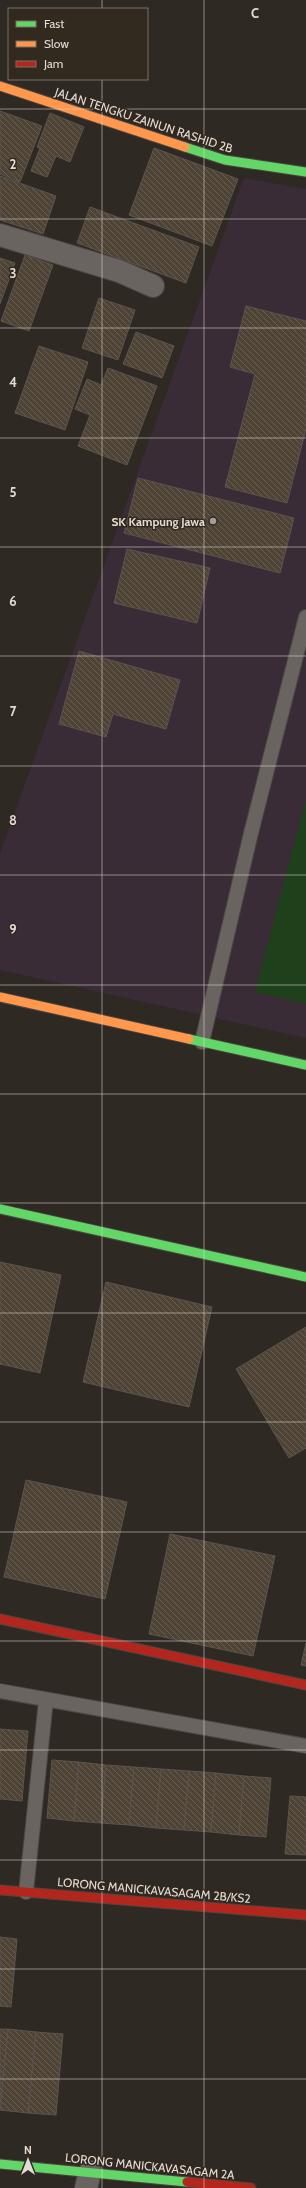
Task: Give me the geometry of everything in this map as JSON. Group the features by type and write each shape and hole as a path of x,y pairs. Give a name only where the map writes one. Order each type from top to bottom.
{"street":[{"name":"JALAN TENGKU ZAINUN RASHID 2B","path":"0,86 226,160 306,172"},
{"path":"0,235 119,271 153,286"},
{"path":"0,997 306,1065"},
{"path":"0,1209 306,1277"},
{"path":"0,1619 306,1685"},
{"name":"LORONG MANICKAVASAGAM 2B/KS2","path":"0,1890 306,1915"},
{"name":"LORONG MANICKAVASAGAM 2A","path":"0,2164 88,2180 251,2188"}],"lane":[{"path":"202,1042 251,833 306,617"},
{"path":"0,1691 306,1746"},
{"path":"26,1892 46,1700"}],"shaded area":[{"name":"SK Kampung Jawa","path":"244,178 306,189 306,1038 0,970 0,853"}],"green space":[{"path":"306,799 306,1004 255,992"}],"building":[{"path":"0,111 42,126 20,182 0,174"},
{"path":"50,113 84,127 70,162 56,156 47,177 31,171 40,148 37,147"},
{"path":"154,148 238,179 212,246 129,215"},
{"path":"0,176 56,196 43,234 0,220"},
{"path":"90,207 199,247 186,283 77,243"},
{"path":"25,255 53,265 29,331 1,321"},
{"path":"0,258 15,263 0,304"},
{"path":"99,298 135,310 118,360 82,348"},
{"path":"246,306 306,321 306,429 287,503 225,487 255,374 230,367"},
{"path":"136,332 174,346 162,378 123,364"},
{"path":"39,346 88,362 65,430 15,413"},
{"path":"108,368 157,386 127,465 78,446 90,415 75,409 87,379 101,385"},
{"path":"138,478 294,518 280,573 124,533"},
{"path":"127,549 210,568 197,623 114,603"},
{"path":"79,651 180,680 166,729 113,714 106,737 59,724"},
{"path":"0,1262 61,1275 40,1373 0,1364"},
{"path":"106,1282 212,1307 189,1407 83,1382"},
{"path":"306,1327 306,1448 289,1458 236,1369"},
{"path":"26,1480 127,1502 105,1599 4,1577"},
{"path":"170,1534 275,1556 253,1656 149,1634"},
{"path":"306,1643 306,1666 301,1665"},
{"path":"0,1729 28,1731 22,1801 0,1799"},
{"path":"52,1760 79,1762 74,1821 47,1818"},
{"path":"79,1762 106,1765 101,1823 74,1821"},
{"path":"106,1765 134,1767 129,1825 101,1823"},
{"path":"134,1767 161,1769 156,1828 129,1825"},
{"path":"161,1769 189,1771 184,1830 156,1828"},
{"path":"189,1771 216,1773 211,1832 184,1830"},
{"path":"216,1773 244,1776 239,1835 211,1832"},
{"path":"244,1776 271,1778 266,1837 239,1835"},
{"path":"290,1796 306,1797 306,1855 285,1854"},
{"path":"0,1937 17,1939 11,2007 0,2006"},
{"path":"0,2029 8,2029 0,2110"},
{"path":"8,2029 36,2032 28,2113 0,2110"},
{"path":"36,2032 63,2034 56,2115 28,2113"}],"traffic: fast":[{"path":"185,147 225,160 306,172"},
{"path":"189,1039 306,1065"},
{"path":"0,1209 306,1277"},
{"path":"0,2164 187,2182"}],"traffic: slow":[{"path":"0,86 185,147"},
{"path":"0,997 189,1039"}],"traffic: jam":[{"path":"0,1619 306,1685"},
{"path":"0,1890 306,1915"},
{"path":"187,2182 251,2188"}],"place":[{"name":"SK Kampung Jawa","path":"213,521"}]}
